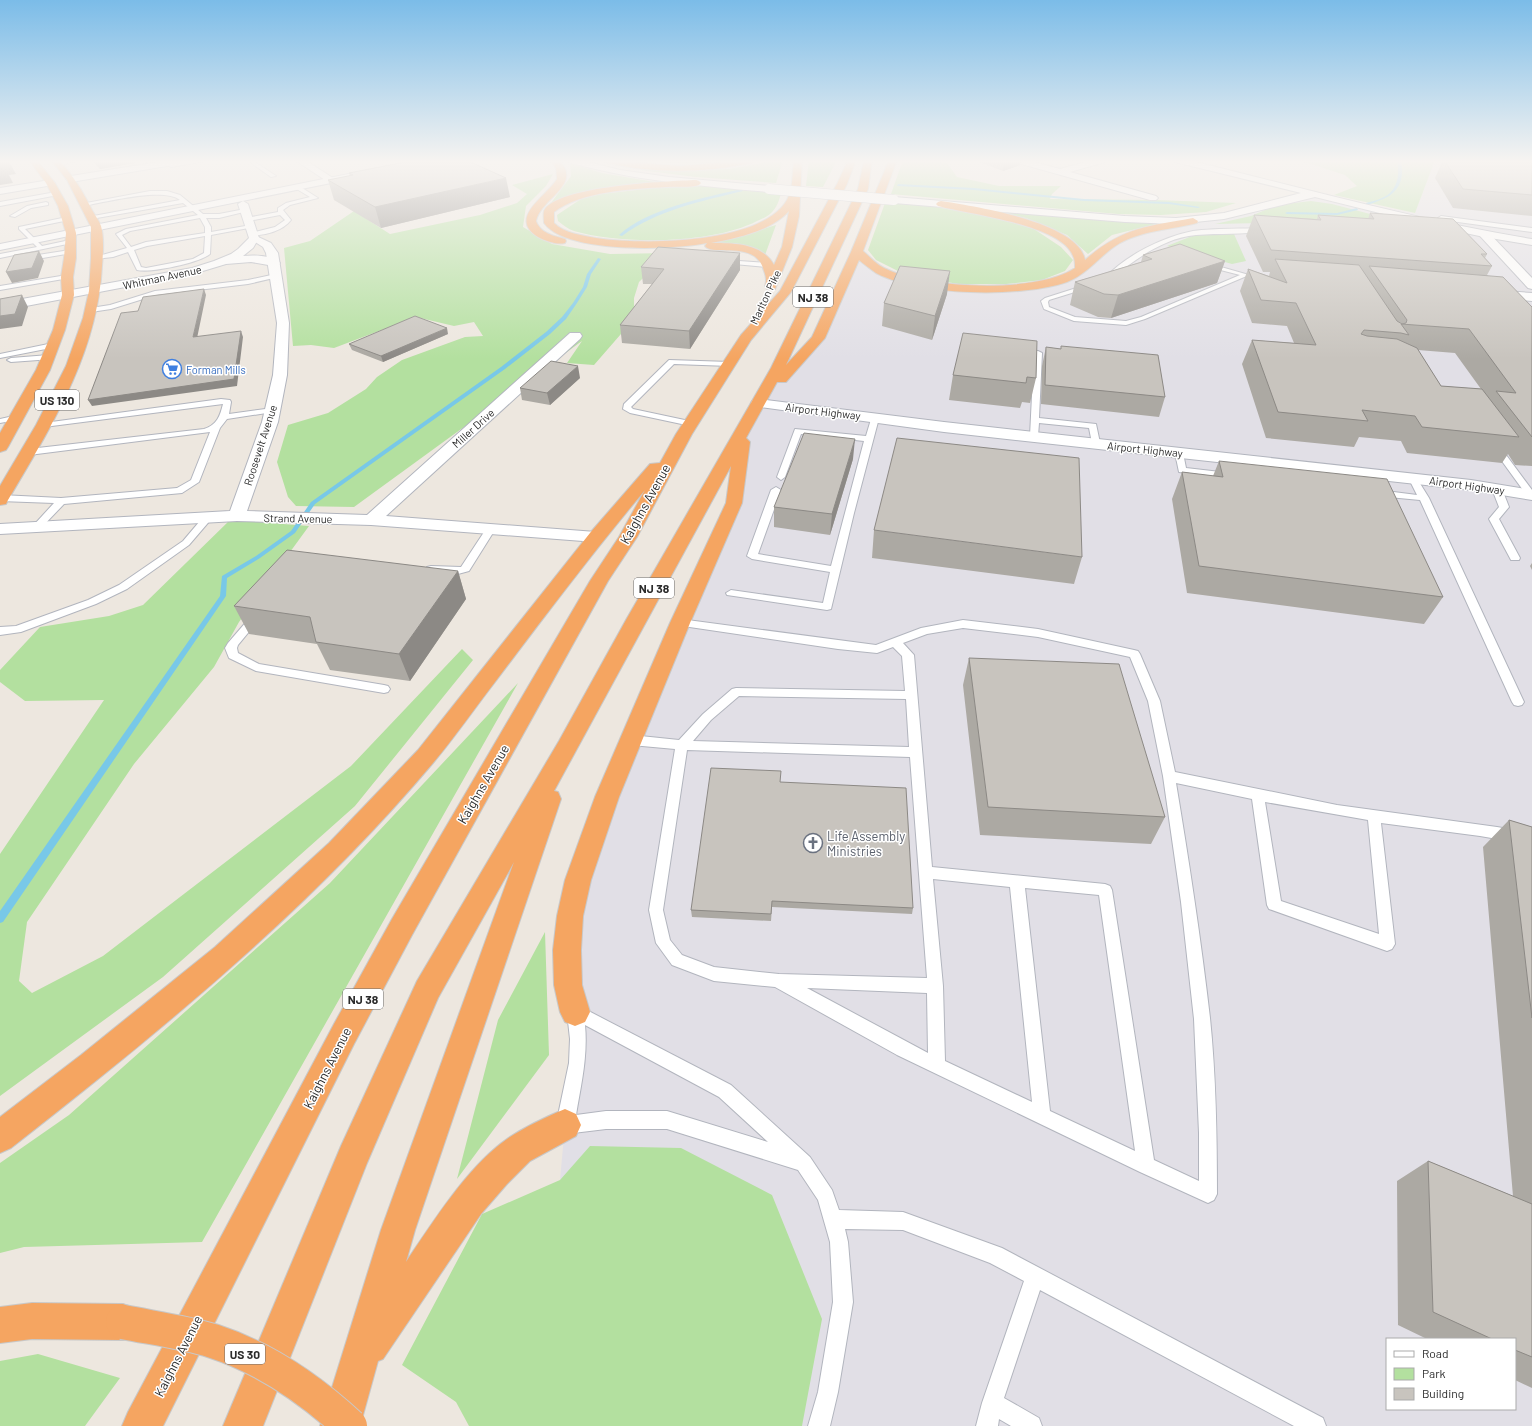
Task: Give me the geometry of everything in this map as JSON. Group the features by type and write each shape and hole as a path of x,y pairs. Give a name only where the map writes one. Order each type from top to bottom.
{"highway":[{"name":"US 130","path":"0,447 4,434 18,417 51,351 65,311 68,295 70,243 68,227"},
{"name":"US 130","path":"0,499 44,425 73,366 83,341 94,291 97,258 94,227"},
{"path":"534,227 544,235 577,245 620,250 659,250 728,246 758,254 768,265 773,282"},
{"path":"553,227 556,230 570,236 589,240 639,244 679,243 717,238 758,227"},
{"name":"Marlton Pike","path":"746,338 773,282 787,247 792,227"},
{"name":"Kaighns Avenue","path":"142,1426 344,1034 402,927 595,588 628,537 687,429 746,338 785,292 820,227"},
{"name":"NJ 38","path":"340,1426 398,1230 567,747 636,620 744,431 797,331 846,227"},
{"path":"758,403 818,338 867,227"},
{"path":"1037,227 1050,231 1066,240 1076,250 1081,259 1081,270"},
{"path":"857,252 875,267 887,273 914,281 952,286 1000,288 1039,285 1062,279 1081,270 1108,246 1128,235 1165,227"},
{"path":"0,1137 92,1066 219,961 338,850 426,756 596,537 687,429"},
{"path":"575,1012 568,985 567,950 570,916 578,880 607,797 630,740 680,623 734,503 744,431"},
{"path":"243,1426 353,1158 427,990 567,747"},
{"path":"358,1364 469,1202 495,1172 519,1150 565,1125"},
{"name":"US 30","path":"0,1325 32,1322 123,1322 172,1331 213,1342 256,1359 302,1387 350,1426"}],"street":[{"path":"0,247 70,243 88,227"},
{"name":"Whitman Avenue","path":"0,307 94,291 193,271 222,262 250,246 249,227"},
{"name":"Roosevelt Avenue","path":"236,516 270,422 280,375 283,322 272,253 253,227"},
{"path":"1446,227 1532,242"},
{"path":"1484,234 1532,285"},
{"path":"222,262 251,258 263,259 275,270"},
{"path":"1246,275 1261,276"},
{"path":"1482,293 1532,297"},
{"name":"Miller Drive","path":"371,520 575,336"},
{"name":"Airport Highway","path":"758,403 874,418 1413,479 1497,489 1531,495"},
{"name":"Strand Avenue","path":"0,529 236,516 371,520 596,537"}],"lane":[{"path":"0,256 37,244 21,228 30,227"},
{"path":"146,227 128,230 119,234 139,262 139,269 146,270 176,265 195,260 207,254 207,252"},
{"path":"207,252 205,240 208,227"},
{"path":"97,258 131,251 146,244 205,240 238,227"},
{"path":"263,227 273,230 281,227"},
{"path":"1418,229 1422,227"},
{"path":"1496,227 1531,232"},
{"path":"1246,275 1143,318 1126,323 1074,319 1046,308 1044,301 1105,280 1139,254 1171,239 1194,232 1273,230"},
{"path":"21,260 42,256 70,243"},
{"path":"1154,247 1161,250"},
{"path":"131,251 146,251"},
{"path":"184,255 207,252"},
{"path":"717,261 768,265"},
{"path":"1197,262 1246,275"},
{"path":"91,310 111,307 155,293 248,282 275,270"},
{"path":"0,288 68,277"},
{"path":"1497,294 1507,304"},
{"path":"0,356 51,351"},
{"path":"0,361 51,351"},
{"path":"1015,351 1038,353 1034,436"},
{"path":"687,429 630,411 627,409 627,406 672,362 730,364"},
{"path":"0,499 61,501 183,489 195,482 216,428 224,417 227,402 221,401 44,425"},
{"path":"224,417 273,410"},
{"path":"0,421 18,417"},
{"path":"731,593 826,607 874,418"},
{"path":"1034,420 1093,426 1096,443"},
{"path":"29,452 205,431 216,428"},
{"path":"781,477 798,431 869,439"},
{"path":"1491,440 1531,495"},
{"path":"1179,453 1182,470 1237,477"},
{"path":"1413,479 1424,498 1518,702"},
{"path":"1497,489 1504,507 1494,519 1515,558"},
{"path":"776,490 752,556 835,570"},
{"path":"1369,492 1424,498"},
{"path":"37,527 61,501"},
{"path":"0,631 17,629 84,605 124,587 186,543 208,517"},
{"path":"418,568 465,569 491,528"},
{"path":"265,607 234,643 231,648 232,655 256,667 384,689"},
{"path":"680,623 877,649 925,632 963,624 1038,633 1134,654 1154,701 1169,776 1188,902 1202,1020 1208,1133 1208,1194 1146,1166 903,1049 777,980"},
{"path":"896,642 908,656 935,986 937,1065"},
{"path":"911,695 736,692 719,705 697,726 682,745 656,910 663,943 677,960 714,974 777,980 935,986"},
{"path":"630,740 682,745 916,752"},
{"path":"1169,776 1258,796 1374,816 1506,834 1532,839"},
{"path":"1258,796 1274,905 1387,944 1374,816"},
{"path":"926,872 1105,890 1146,1166"},
{"path":"1017,881 1042,1116"},
{"path":"575,1012 578,1039 577,1063 565,1125 629,1119 667,1120 804,1163"},
{"path":"575,1012 725,1091 804,1163 826,1196 840,1242 843,1302 828,1392 819,1426"},
{"path":"833,1219 903,1221 995,1255 1315,1426"},
{"path":"987,1426 992,1403 1035,1277"},
{"path":"992,1403 1032,1426"}],"shaded area":[{"path":"1171,227 1532,227 1532,1426 683,1426 560,1180 565,1125 577,1063 570,916 719,535 744,431 758,403 818,338 857,252 865,260 909,280 985,288 1056,281 1121,238"}],"green space":[{"path":"331,227 378,227 390,234 425,227 523,227 552,244 610,254 669,253 639,282 634,298 634,319 594,365 567,363 582,341 354,507 296,506 288,497 277,462 288,425 328,413 366,389 377,377 402,360 465,337 483,336 474,322 454,326 416,317 334,348 311,345 293,346 284,248 310,241"},
{"path":"566,227 744,227 716,234 667,240 616,239 594,236"},
{"path":"775,227 765,255 758,250 744,245 731,243 708,243"},
{"path":"876,227 1026,227 1034,229 1061,247 1073,260 1065,271 1042,280 1006,284 958,284 904,274 876,260 868,250"},
{"path":"1047,227 1146,227 1112,235 1088,254 1067,235"},
{"path":"1197,234 1234,234 1246,261 1232,264 1167,246"},
{"path":"230,520 309,526 239,622 214,667 134,764 27,922 19,981 32,993 103,956 351,766 462,649 473,660 355,806 163,977 0,1096 0,854 104,700 25,701 0,682 0,670 40,627 109,616 143,605"},
{"path":"518,683 202,1242 24,1247 0,1253 0,1163 69,1115 330,883"},
{"path":"545,932 549,1055 457,1179 498,1020"},
{"path":"590,1146 681,1148 772,1195 822,1319 802,1426 469,1426 456,1402 402,1365 482,1214 560,1180"},
{"path":"38,1354 120,1378 85,1426 0,1426 0,1361"}],"building":[{"path":"1260,227 1460,227 1487,254 1481,254 1492,266 1271,250"},
{"path":"1180,244 1225,261 1118,295 1104,294 1075,282 1152,259 1143,255"},
{"path":"658,247 740,253 689,331 620,325 664,269 641,267"},
{"path":"39,251 32,268 6,272 14,255"},
{"path":"1275,259 1359,265 1397,321 1402,324 1406,323 1407,320 1369,266 1503,277 1532,307 1532,437 1496,391 1516,393 1469,329 1401,324 1409,335 1364,330 1361,334 1397,339 1417,348 1441,386 1482,389 1519,437 1422,427 1415,416 1362,410 1368,421 1278,412 1252,340 1316,345 1296,303 1261,300 1248,269 1287,283"},
{"path":"900,266 950,271 935,316 884,303"},
{"path":"204,289 193,337 241,331 234,379 88,400 121,313 138,311 143,297"},
{"path":"22,295 15,314 0,316 0,299"},
{"path":"415,316 447,328 381,356 349,344"},
{"path":"963,333 1037,341 1036,378 1027,377 1026,383 953,375"},
{"path":"1061,346 1158,355 1165,397 1045,385 1046,347 1061,349"},
{"path":"551,361 578,366 547,393 520,388"},
{"path":"804,433 855,439 832,514 774,507"},
{"path":"897,438 1079,458 1082,557 874,530"},
{"path":"1219,461 1387,479 1443,597 1199,566 1182,472 1223,477"},
{"path":"287,550 458,571 399,654 316,642 310,617 234,606"},
{"path":"969,658 1119,664 1165,817 988,807"},
{"name":"Life Assembly Ministries","path":"711,768 781,771 780,782 906,788 913,908 772,901 771,914 691,910"},
{"path":"1509,820 1532,827 1532,1018"},
{"path":"1428,1161 1532,1204 1532,1357 1516,1350 1516,1338 1490,1338 1433,1312"}],"waterway":[{"path":"621,235 633,227"},
{"path":"0,919 223,596 224,577 258,557 293,532 313,503 503,368 548,333 564,318 575,303 585,287 589,274 599,259"}],"place":[{"name":"Forman Mills","path":"172,369"},
{"name":"Life Assembly Ministries","path":"813,843"}]}
